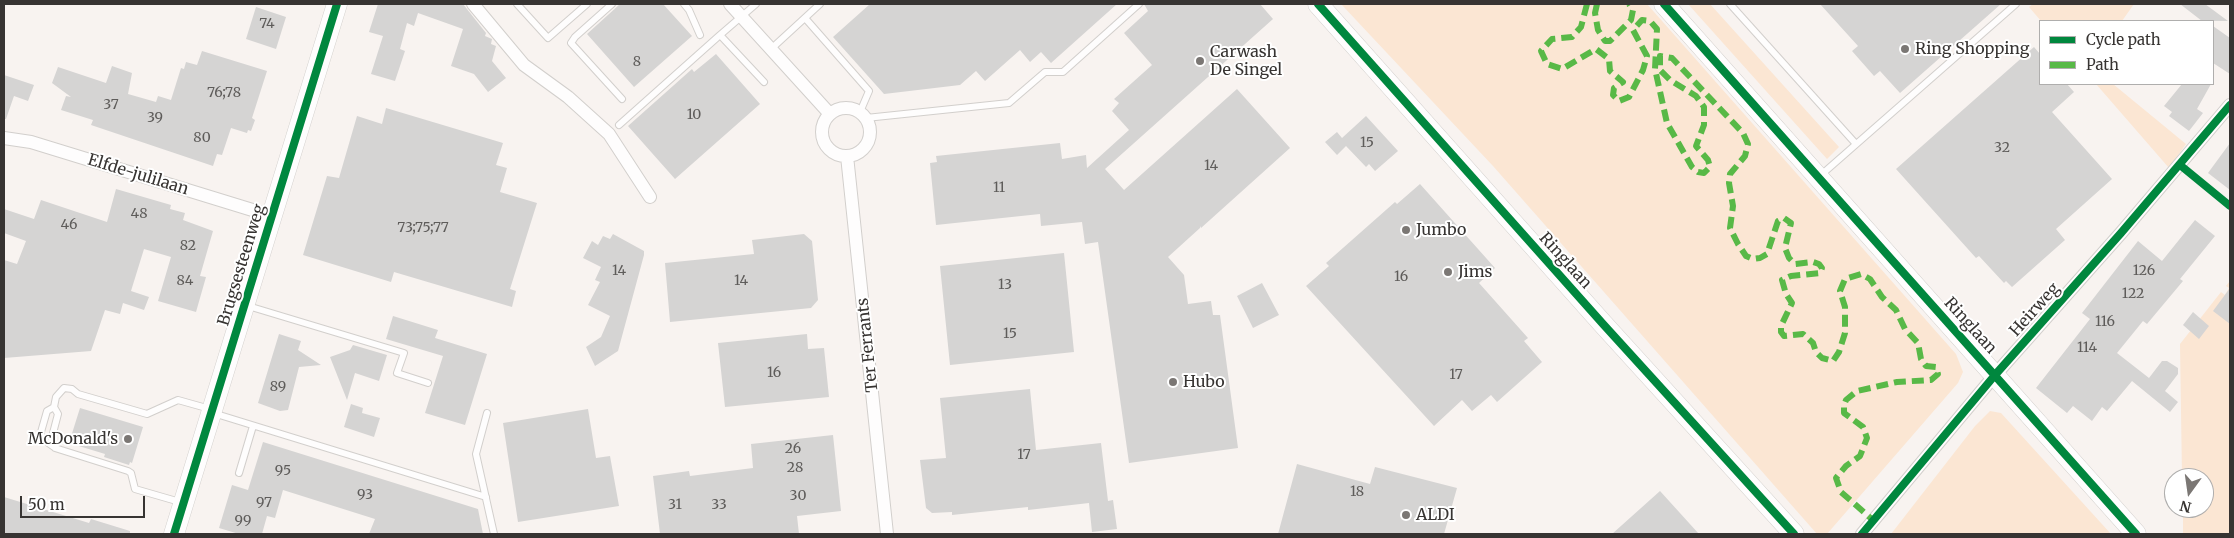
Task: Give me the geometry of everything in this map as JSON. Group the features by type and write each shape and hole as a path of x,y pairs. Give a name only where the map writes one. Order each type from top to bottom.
{"main road":[{"name":"Brugsesteenweg","path":"174,534 337,4"},
{"name":"Ringlaan","path":"1318,4 1609,331 1794,534"},
{"name":"Ringlaan","path":"1664,4 2136,534"}],"street":[{"path":"473,4 524,65 568,97 609,134 650,197"},
{"path":"730,4 829,114"},
{"name":"Heirweg","path":"1862,534 1995,375 2122,233 2230,106"},
{"path":"849,107 863,115 870,134 868,143 856,154 847,156 835,154 823,142 821,134 822,124 829,114 840,108 849,107"},
{"name":"Elfde-julilaan","path":"4,138 31,142 272,216"},
{"name":"Ter Ferrants","path":"847,156 887,534"}],"lane":[{"path":"517,4 548,38 587,4"},
{"path":"612,4 575,36 571,43 622,99"},
{"path":"684,4 689,10 700,35"},
{"path":"620,125 756,4"},
{"path":"771,49 820,4"},
{"path":"804,18 869,91 863,115 1009,103 1045,72 1063,72 1139,4"},
{"path":"1730,4 1856,144"},
{"path":"1818,177 2016,4"},
{"path":"720,35 764,82"},
{"path":"244,305 404,353 397,373 428,383"},
{"path":"55,448 52,444 52,437 58,414 54,407 56,398 64,388 147,414 178,400 253,426 486,497"},
{"path":"54,407 47,411 41,432 41,438 46,442 55,448 128,471 132,473 135,489 183,503"},
{"path":"487,413 476,454 494,534"},
{"path":"239,474 253,426"}],"shaded area":[{"path":"1341,4 1647,4 1956,354 1963,372 1958,383 1827,534 1817,534 1493,166"},
{"path":"1688,4 1710,4 1839,147 1827,159"},
{"path":"2033,4 2134,4 2123,20 2040,20 2029,7"},
{"path":"2097,85 2114,85 2186,144 2169,168"},
{"path":"2230,281 2230,534 2183,534 2183,518 2214,518 2214,468 2182,468 2180,344 2221,292 2225,295 2229,288 2226,286"},
{"path":"1990,411 2001,413 2111,534 1891,534 1975,426"}],"building":[{"path":"378,4 463,4 486,33 485,36 492,39 491,44 496,46 492,61 506,78 488,92 474,74 451,66 463,29 418,13 414,26 407,23 400,49 405,51 395,81 371,74 383,36 369,32"},
{"path":"620,4 663,4 692,36 634,87 587,34"},
{"path":"870,4 1117,4 1051,63 1041,52 1030,62 1020,50 985,81 976,71 960,85 884,94 833,37"},
{"path":"1144,4 1260,4 1273,19 1105,169 1124,190 1237,89 1290,148 1201,228 1200,226 1168,257 1184,275 1188,304 1211,301 1213,315 1220,315 1238,448 1129,463 1098,242 1085,244 1082,222 1041,226 1040,214 936,225 930,163 937,162 936,156 1060,143 1062,159 1086,155 1087,168 1129,130 1112,111 1119,103 1114,99 1152,65 1124,33 1148,11"},
{"name":"Ring Shopping","path":"1820,4 2001,4 1900,93 1880,71 1874,76 1852,51 1858,46"},
{"path":"2180,4 2205,4 2228,21 2214,21 2201,20"},
{"path":"256,7 286,17 276,49 246,39"},
{"path":"2214,27 2230,38 2230,74 2214,64"},
{"path":"2034,47 2039,53 2039,85 2068,85 2074,92 2052,112 2112,179 2056,229 2065,240 2012,287 2006,281 2004,283 1979,256 1976,258 1896,169"},
{"path":"202,51 267,71 252,118 255,120 251,131 248,130 247,133 231,128 222,155 217,154 213,166 91,125 93,120 61,110 66,96 71,97 52,83 58,67 106,83 112,66 132,73 128,94 156,102 158,96 171,100 181,68 184,69 186,62 197,65"},
{"path":"716,54 760,104 675,179 628,126 692,69 694,72"},
{"path":"4,75 34,85 28,101 14,96 6,119 4,119"},
{"path":"2181,85 2210,85 2197,109 2203,113 2189,131 2169,116 2172,112 2164,106"},
{"path":"386,108 503,143 496,165 507,168 500,192 537,203 510,289 516,291 512,307 394,272 391,282 303,255 327,176 339,178 357,116 382,124"},
{"path":"1366,116 1398,151 1375,171 1369,164 1366,167 1346,146 1337,155 1325,142 1337,132 1342,138"},
{"path":"2230,143 2230,190 2208,173"},
{"path":"1420,184 1495,268 1479,283 1528,338 1524,341 1542,362 1497,402 1491,395 1472,411 1462,400 1434,426 1306,286 1329,266 1326,263 1395,202 1397,204"},
{"path":"116,189 171,205 170,209 185,213 183,220 213,231 200,276 206,277 196,312 158,301 171,257 144,249 131,291 149,297 144,310 123,303 120,314 105,310 91,351 4,358 4,260 17,264 26,241 4,233 4,209 34,219 41,200 107,222"},
{"path":"2195,220 2215,236 2180,279 2183,281 2147,324 2143,321 2117,353 2149,378 2162,361 2167,361 2178,368 2178,374 2165,391 2178,402 2170,412 2132,381 2107,411 2102,407 2092,421 2073,406 2067,413 2036,388 2090,319 2082,313 2138,241 2162,261"},
{"path":"613,234 644,251 644,255 618,351 595,366 586,347 601,337 610,316 588,305 600,282 595,280 601,267 583,258 592,241 598,245 603,236 610,239"},
{"path":"804,234 812,241 818,300 811,308 670,322 665,263 754,254 752,240"},
{"path":"1064,253 1074,352 950,365 940,266"},
{"path":"1262,283 1279,315 1253,328 1237,296"},
{"path":"2230,288 2230,324 2213,311"},
{"path":"2193,312 2209,326 2199,339 2183,325"},
{"path":"393,316 438,330 435,338 487,354 465,425 425,413 443,356 386,339"},
{"path":"279,334 301,341 298,350 321,365 299,367 288,410 280,411 258,403"},
{"path":"807,334 808,349 824,348 829,397 725,407 718,343"},
{"path":"353,345 387,355 379,381 355,373 347,400 330,357 350,350"},
{"path":"1030,389 1036,450 1101,443 1108,501 1113,500 1117,529 1092,532 1089,503 1028,510 1028,507 952,515 952,512 932,513 926,508 920,460 946,458 940,398"},
{"path":"351,404 363,408 362,413 380,418 374,437 344,427"},
{"path":"80,408 143,427 132,463 130,462 129,465 104,457 105,454 69,443"},
{"path":"588,409 596,458 610,456 619,506 518,522 503,423"},
{"path":"833,435 841,511 797,516 799,534 660,534 653,476 689,471 690,476 753,468 751,444"},
{"path":"263,442 478,509 483,534 369,534 375,519 283,490 275,518 267,516 262,534 239,534 219,528 232,485 248,490"},
{"path":"1297,464 1370,484 1375,467 1457,488 1444,534 1278,534"},
{"path":"1660,491 1699,534 1612,534"},
{"path":"4,497 89,523 91,519 130,531 130,534 4,534"}],"marked path":[{"path":"1587,4 1581,27 1572,37 1552,39 1541,51 1547,64 1562,69 1596,49 1609,59 1610,71 1623,82 1614,88 1613,95 1619,101 1629,97 1643,70 1647,56 1633,30 1642,20 1650,21 1657,29 1655,69 1667,123 1692,167 1698,172 1704,173 1710,167 1708,160 1696,146 1704,125 1704,107 1696,96 1670,80 1660,70 1660,56 1672,58 1743,133 1748,144 1745,156 1730,174 1729,183 1733,206 1730,228 1738,244 1746,256 1753,259 1760,258 1767,254 1778,221 1784,218 1791,223 1785,248 1789,258 1795,264 1813,262 1819,264 1822,268 1820,273 1791,276 1782,280 1786,294 1792,303 1781,326 1781,332 1784,336 1803,334 1813,343 1816,352 1822,358 1833,361 1839,352 1845,333 1845,307 1840,291 1845,279 1861,274 1870,279 1882,297 1896,310 1905,329 1918,343 1921,359 1926,366 1936,367 1938,374 1931,380 1897,382 1857,391 1846,400 1844,413 1863,427 1867,438 1860,456 1846,466 1836,478 1841,492 1874,521"},
{"path":"1597,4 1595,13 1598,30 1605,41 1610,41 1631,20 1633,10 1629,4"}],"cycle path":[{"path":"174,534 337,4"},
{"path":"1318,4 1603,324 1794,534"},
{"path":"1664,4 2136,534"},
{"path":"1862,534 1995,375 2121,233 2230,105"},
{"path":"2180,165 2230,206"}],"place":[{"name":"Ring Shopping","path":"1905,49"},
{"name":"Carwash De Singel","path":"1200,61"},
{"name":"Jumbo","path":"1406,230"},
{"name":"Jims","path":"1448,272"},
{"name":"Hubo","path":"1173,382"},
{"name":"McDonald's","path":"128,439"},
{"name":"ALDI","path":"1406,515"}]}
